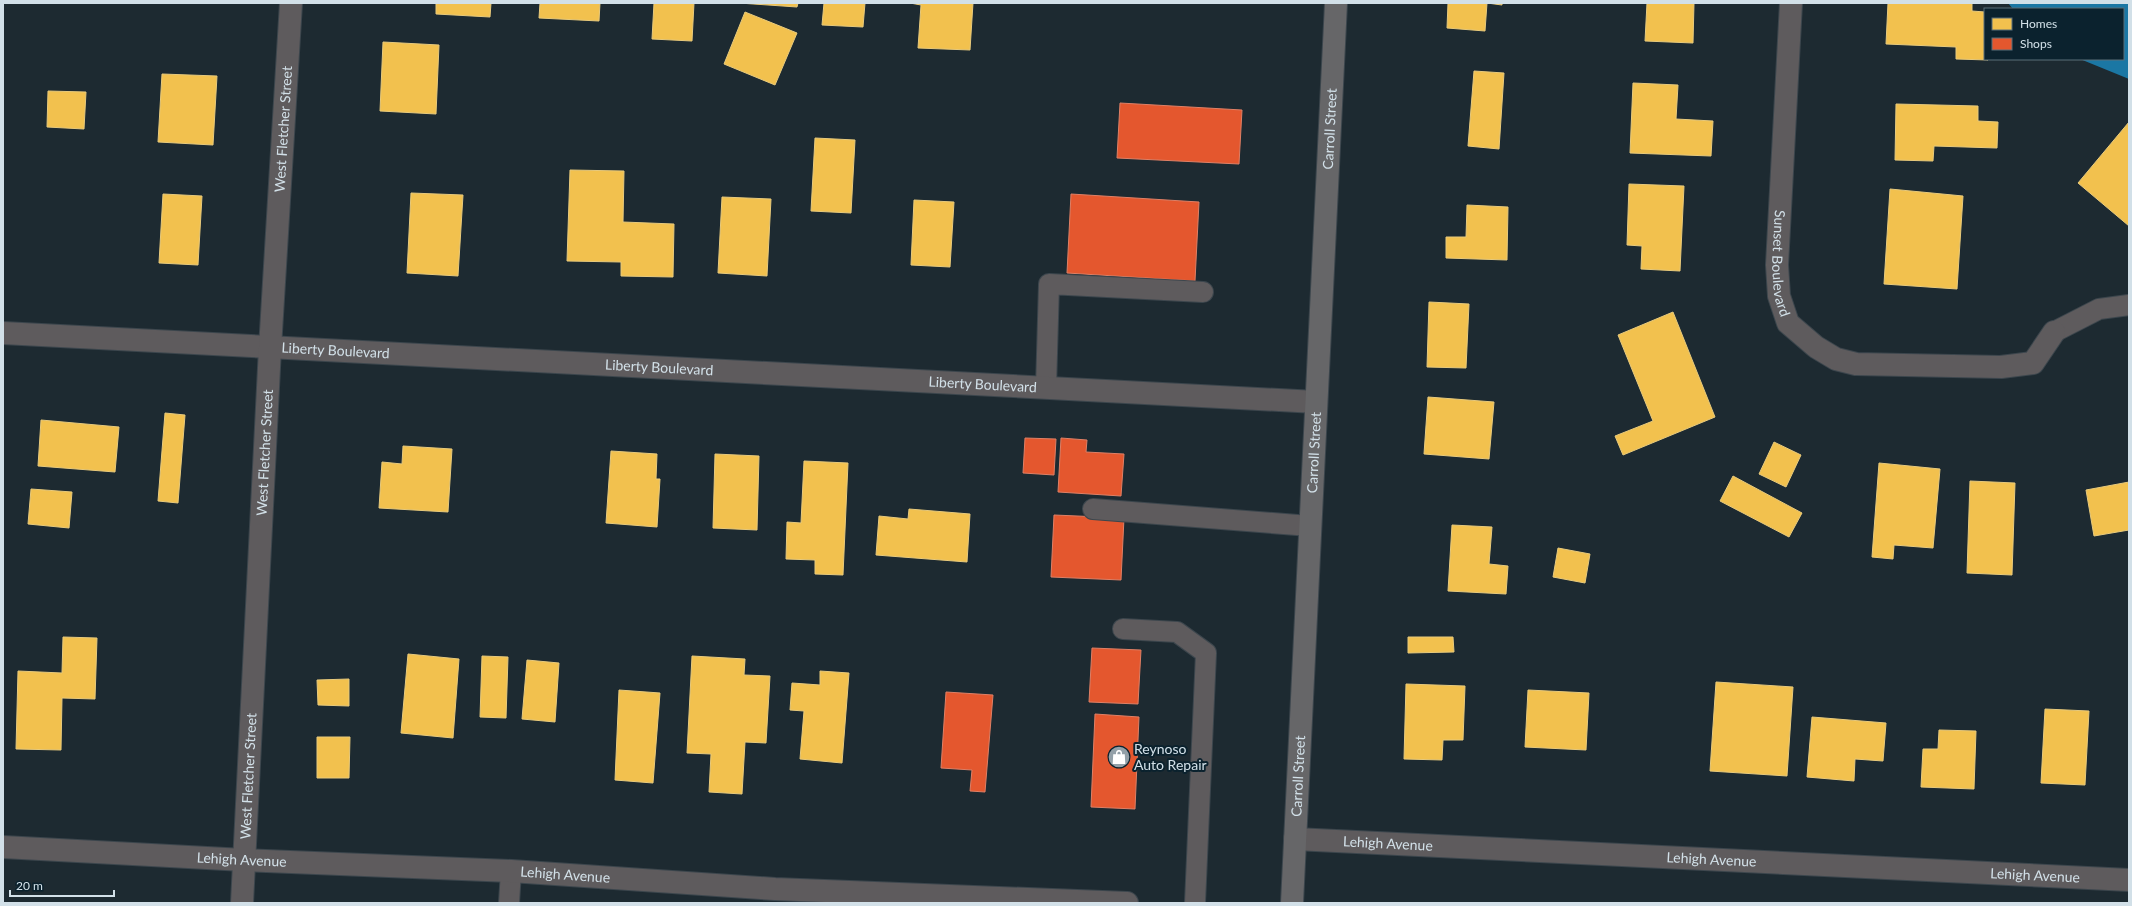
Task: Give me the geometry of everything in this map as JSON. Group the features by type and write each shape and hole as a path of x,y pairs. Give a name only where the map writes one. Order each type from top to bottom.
{"main road":[{"name":"Carroll Street","path":"1292,903 1336,3"}],"street":[{"name":"West Fletcher Street","path":"242,903 270,348 291,3"},
{"name":"Sunset Boulevard","path":"1790,3 1777,265 1779,296 1788,323 1816,346 1836,359 1856,364 2001,367 2033,362 2054,332"},
{"name":"Liberty Boulevard","path":"3,333 1316,402"},
{"name":"Lehigh Avenue","path":"1295,840 2129,880"},
{"name":"Lehigh Avenue","path":"3,847 244,860 511,870 775,896 1127,903"}],"lane":[{"path":"1046,388 1049,284 1203,292"},
{"path":"2054,332 2099,309 2129,305"},
{"path":"1093,509 1310,526"},
{"path":"1123,629 1177,632 1206,653 1195,903"},
{"path":"509,903 511,870"}],"water":[{"path":"2008,3 2129,3 2129,79 2082,60 2124,60 2124,8 2012,8"}],"building: Homes":[{"path":"436,3 491,3 490,17 436,14"},
{"path":"540,3 600,3 599,21 539,18"},
{"path":"654,3 694,3 692,41 652,39"},
{"path":"739,3 798,3 797,7"},
{"path":"824,3 865,3 863,27 822,25"},
{"path":"910,3 973,3 970,50 918,48 921,5"},
{"path":"1448,3 1487,3 1485,31 1447,28"},
{"path":"1487,3 1502,3 1502,5"},
{"path":"1647,3 1694,3 1693,43 1645,41"},
{"path":"1888,3 1972,3 1972,11 1984,12 1984,60 1956,59 1956,47 1886,44"},
{"path":"745,12 797,33 775,85 724,64"},
{"path":"383,42 439,45 436,114 380,111"},
{"path":"1474,71 1504,73 1499,149 1468,146"},
{"path":"162,74 217,76 213,145 158,142"},
{"path":"1633,83 1678,85 1676,119 1713,121 1711,156 1630,153"},
{"path":"48,91 86,92 84,129 47,127"},
{"path":"1896,104 1978,106 1978,121 1998,122 1997,148 1934,146 1933,161 1895,160"},
{"path":"2129,122 2129,226 2078,183"},
{"path":"815,138 855,140 851,213 811,211"},
{"path":"570,170 624,171 623,222 674,224 673,277 621,276 621,262 567,261"},
{"path":"1629,184 1684,186 1680,271 1641,269 1642,246 1627,245"},
{"path":"1890,189 1963,196 1957,289 1884,284"},
{"path":"411,193 463,195 458,276 407,273"},
{"path":"163,194 202,196 198,265 159,263"},
{"path":"722,197 771,199 767,276 718,273"},
{"path":"914,200 954,202 950,267 911,265"},
{"path":"1467,205 1508,207 1507,260 1446,258 1446,237 1466,237"},
{"path":"1429,302 1469,304 1466,368 1427,367"},
{"path":"1673,312 1715,417 1623,455 1615,436 1653,421 1618,335"},
{"path":"1428,397 1494,402 1489,459 1424,454"},
{"path":"165,413 185,415 178,503 158,501"},
{"path":"41,420 119,427 115,472 38,466"},
{"path":"1774,442 1801,455 1786,487 1759,474"},
{"path":"403,446 452,449 448,512 379,508 382,462 402,464"},
{"path":"611,451 657,454 656,479 660,479 657,527 606,523"},
{"path":"715,454 759,456 757,530 713,528"},
{"path":"804,461 848,463 843,575 815,574 815,560 786,559 787,522 801,523"},
{"path":"1879,463 1940,469 1933,548 1894,545 1893,559 1872,557"},
{"path":"1733,476 1802,513 1789,537 1720,501"},
{"path":"1970,481 2015,483 2012,575 1967,573"},
{"path":"2129,482 2129,530 2094,536 2086,490"},
{"path":"31,489 72,492 69,528 28,524"},
{"path":"909,509 970,514 967,562 876,555 879,516 908,519"},
{"path":"1452,525 1492,527 1489,564 1508,566 1506,594 1448,591"},
{"path":"1558,548 1590,554 1585,583 1553,577"},
{"path":"63,637 97,638 95,699 62,698 61,750 16,749 18,671 62,673"},
{"path":"1408,637 1453,637 1454,652 1408,653"},
{"path":"408,654 459,659 453,738 401,733"},
{"path":"482,656 508,657 506,718 480,717"},
{"path":"692,656 745,659 744,675 770,676 766,743 745,742 742,794 709,792 711,754 687,753"},
{"path":"527,660 559,663 555,722 522,719"},
{"path":"820,671 849,673 842,763 800,759 804,711 790,710 792,683 820,685"},
{"path":"349,679 349,706 318,705 317,680"},
{"path":"1716,682 1793,687 1787,776 1710,771"},
{"path":"1406,684 1465,686 1463,740 1443,740 1442,760 1404,759"},
{"path":"619,690 660,693 653,783 615,780"},
{"path":"1528,690 1589,693 1586,750 1525,747"},
{"path":"2045,709 2089,711 2085,785 2041,783"},
{"path":"1812,717 1886,723 1883,761 1855,759 1854,781 1807,777"},
{"path":"1939,730 1976,731 1974,789 1921,787 1923,749 1938,749"},
{"path":"317,737 350,737 349,778 317,778"}],"building: Shops":[{"path":"1120,103 1242,110 1239,164 1117,158"},
{"path":"1071,194 1199,202 1195,281 1067,273"},
{"path":"1025,438 1056,439 1054,475 1023,473"},
{"path":"1061,438 1087,440 1086,452 1124,454 1121,496 1058,492"},
{"path":"1054,515 1124,518 1121,580 1051,577"},
{"path":"1092,648 1141,650 1138,704 1089,702"},
{"path":"946,692 993,695 985,792 970,791 972,770 941,768"},
{"path":"1095,714 1139,717 1135,809 1091,807"}],"place":[{"name":"Reynoso Auto Repair","path":"1119,757"}]}
